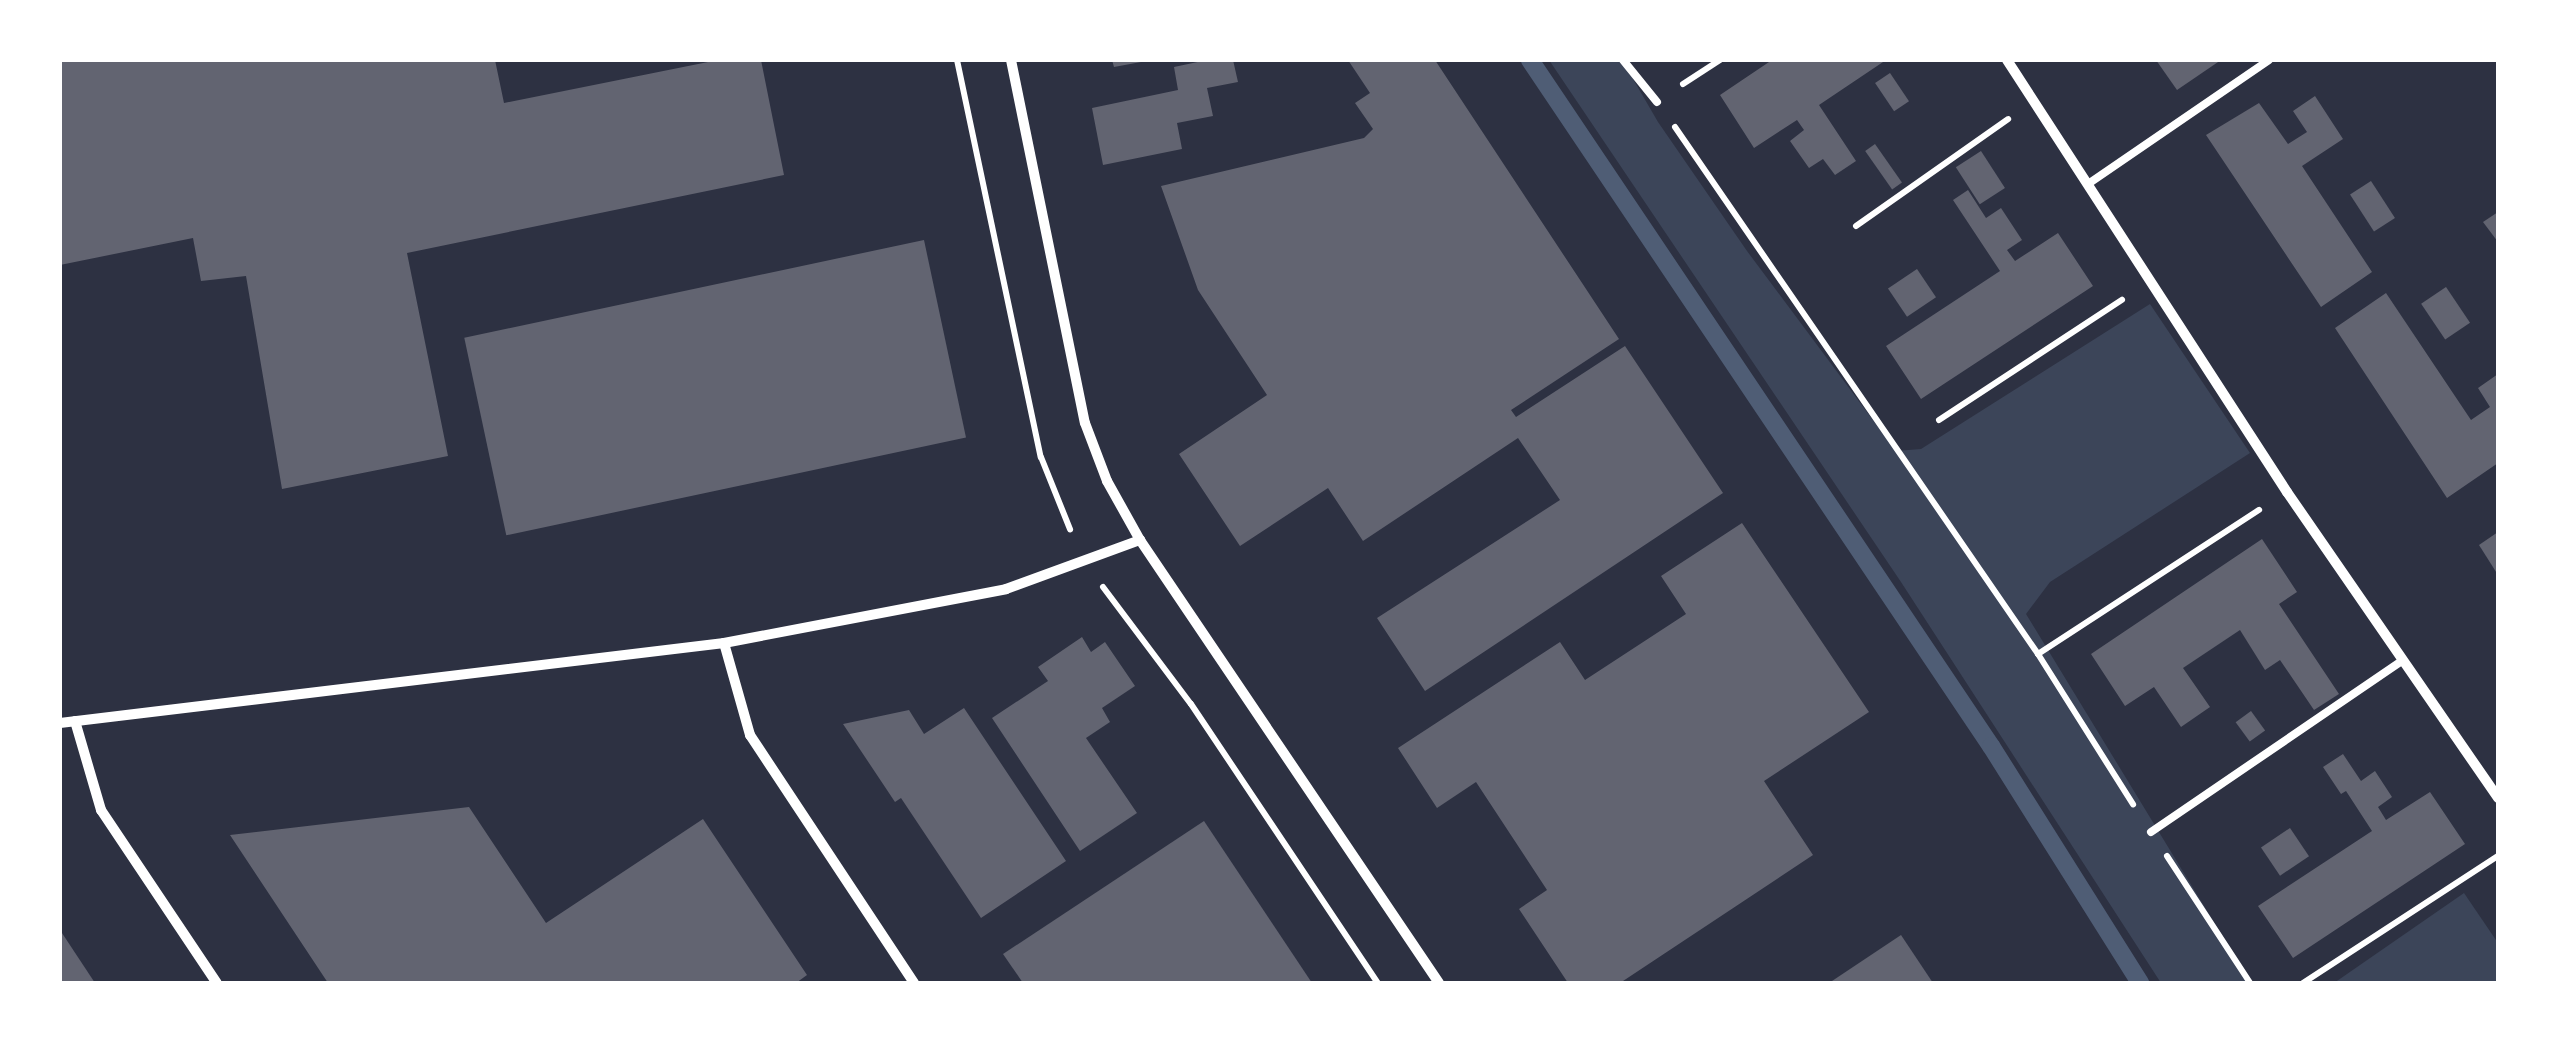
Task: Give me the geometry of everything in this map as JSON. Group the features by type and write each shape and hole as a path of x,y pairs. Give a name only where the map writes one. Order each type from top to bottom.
{"street":[{"path":"1011,60 1085,423 1107,481 1140,540 1440,983"},
{"path":"2007,60 2287,492 2498,798"},
{"path":"60,723 724,643 1006,588 1140,540"},
{"path":"724,643 750,736 914,983"},
{"path":"75,721 101,810 217,983"}],"lane":[{"path":"1623,60 1657,102"},
{"path":"2088,184 2269,60"},
{"path":"2151,832 2403,660"}],"path":[{"path":"956,60 1041,456 1082,561 1191,704 1378,983"},
{"path":"1720,60 1657,102 2038,654 2287,492"},
{"path":"1856,226 2034,102"},
{"path":"1939,420 2149,283"},
{"path":"2304,983 2498,856"}],"shaded area":[{"path":"1549,60 1622,60 1658,122 1747,251 1896,451 1921,449 2150,304 2250,453 2050,582 2026,614 2251,983 2161,983 1901,582"},
{"path":"2464,893 2498,943 2498,983 2334,983"}],"building":[{"path":"60,60 495,60 504,103 718,60 761,60 784,175 407,253 448,456 282,489 246,276 201,281 193,238 60,265"},
{"path":"1112,60 1141,60 1141,62 1114,67"},
{"path":"1207,60 1233,60 1238,82 1207,88 1213,116 1177,123 1182,149 1103,165 1092,108 1178,90 1174,67"},
{"path":"1348,60 1435,60 1619,339 1511,410 1516,417 1625,346 1723,493 1425,691 1377,618 1560,500 1518,438 1363,541 1328,488 1240,546 1179,454 1267,395 1198,290 1161,186 1364,138 1373,129 1355,103 1370,93"},
{"path":"1772,60 1886,60 1819,105 1856,161 1835,175 1823,159 1809,168 1790,141 1804,130 1797,120 1754,148 1720,95"},
{"path":"2156,60 2221,60 2177,90"},
{"path":"1890,73 1909,101 1894,111 1875,83"},
{"path":"2315,96 2343,139 2302,166 2372,272 2321,307 2206,135 2259,103 2288,144 2307,132 2293,111"},
{"path":"1875,144 1902,183 1892,189 1865,151"},
{"path":"1981,151 2005,188 1980,204 1956,167"},
{"path":"2371,181 2395,218 2374,232 2350,195"},
{"path":"1968,190 1986,218 2001,208 2022,240 2007,250 2015,261 2058,233 2093,286 1921,399 1886,346 2000,271 1953,200"},
{"path":"2498,212 2498,242 2483,222"},
{"path":"924,240 966,438 506,535 464,338"},
{"path":"1917,269 1936,297 1907,317 1888,289"},
{"path":"2446,287 2470,323 2445,339 2421,304"},
{"path":"2386,293 2471,420 2490,407 2478,388 2498,374 2498,463 2447,498 2335,328"},
{"path":"1742,523 1869,712 1764,781 1813,855 1620,983 1568,983 1519,909 1547,890 1476,782 1437,808 1398,748 1560,642 1585,680 1686,614 1661,576"},
{"path":"2498,532 2498,575 2479,545"},
{"path":"2262,539 2297,592 2279,604 2339,694 2314,710 2280,660 2265,670 2240,630 2183,668 2210,707 2181,727 2154,687 2125,706 2091,654"},
{"path":"1082,637 1091,652 1105,642 1135,686 1102,708 1110,722 1086,738 1137,813 1080,851 992,718 1048,681 1038,667"},
{"path":"964,708 1066,861 981,918 901,798 895,802 843,724 909,710 924,734"},
{"path":"2251,711 2265,730 2250,742 2236,722"},
{"path":"2343,754 2361,781 2375,771 2392,797 2378,807 2386,820 2430,792 2465,844 2293,958 2258,906 2372,831 2346,791 2341,794 2323,767"},
{"path":"469,807 546,923 703,819 807,975 796,983 328,983 230,835"},
{"path":"1204,821 1312,983 1023,983 1003,954"},
{"path":"2290,828 2309,856 2280,876 2261,848"},
{"path":"60,930 95,983 60,983"},
{"path":"1901,935 1933,983 1829,983"}],"waterway":[{"path":"1530,60 1991,746 2140,983"}]}
